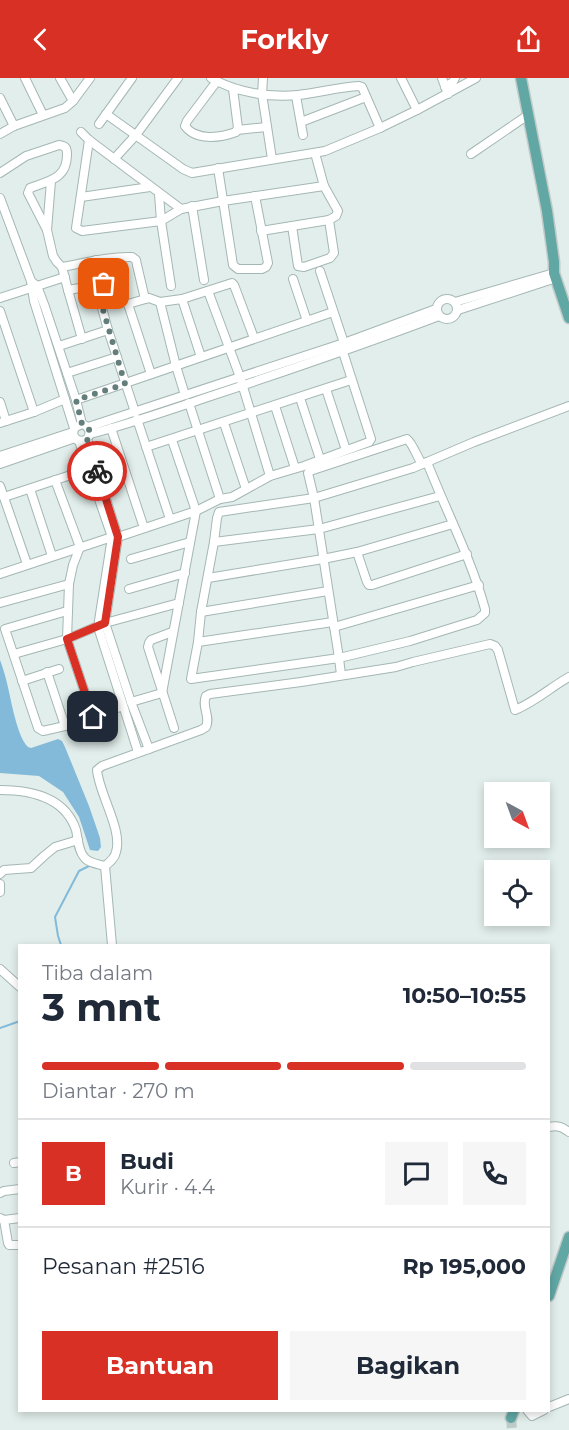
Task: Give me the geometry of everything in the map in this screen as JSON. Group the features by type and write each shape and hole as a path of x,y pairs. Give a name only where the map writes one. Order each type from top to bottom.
{"main road":[{"path":"521,78 547,211 555,275 569,318"},
{"path":"550,1293 569,1237"}],"street":[{"path":"25,78 43,115"},
{"path":"60,78 73,101"},
{"path":"0,134 14,126 65,108 90,78"},
{"path":"99,124 132,78"},
{"path":"114,159 136,135 178,78"},
{"path":"263,78 262,94 272,159"},
{"path":"401,78 417,110"},
{"path":"106,114 192,174 325,151 417,110 455,78"},
{"path":"445,86 476,78"},
{"path":"267,127 237,130 231,134 206,137 190,131 185,126 214,80 233,89 296,96 359,86 362,87 380,128"},
{"path":"233,89 237,130"},
{"path":"296,96 303,135"},
{"path":"0,98 14,126"},
{"path":"301,122 366,98"},
{"path":"471,154 528,115"},
{"path":"81,132 181,209"},
{"path":"89,140 76,228 82,231 161,221 181,209 192,206 324,186"},
{"path":"0,173 26,156 63,145 67,150 64,171 51,181 30,188 28,191 47,230 53,256 62,267 82,339"},
{"path":"261,231 329,220 336,216 338,211 324,186 315,153"},
{"path":"218,168 233,265 238,269 262,269 268,263 255,196"},
{"path":"47,230 51,181"},
{"path":"81,197 150,187"},
{"path":"159,194 171,286"},
{"path":"0,198 59,346 76,400 89,469 115,537"},
{"path":"192,206 204,280"},
{"path":"292,226 298,266 304,267 333,256 329,220"},
{"path":"62,267 96,260 132,257 136,260 145,299"},
{"path":"96,260 108,330 170,519"},
{"path":"0,574 196,511 220,499 232,497 270,476 369,442 371,439 351,380 320,271"},
{"path":"456,306 555,275"},
{"path":"1,295 65,277"},
{"path":"293,279 307,321"},
{"path":"68,290 100,285 111,290 121,301 128,304 145,299 160,302 182,299 230,283 234,285 254,338"},
{"path":"33,285 65,399 81,433 115,537 102,625 127,704 138,752"},
{"path":"208,291 241,382 270,476"},
{"path":"182,299 201,357"},
{"path":"443,299 450,299 456,306 456,315 448,320 438,313 438,303 443,299"},
{"path":"160,302 176,366 220,499"},
{"path":"128,304 151,374"},
{"path":"0,310 34,412"},
{"path":"76,400 333,312"},
{"path":"0,456 241,382 438,313"},
{"path":"59,346 108,330"},
{"path":"67,373 117,357"},
{"path":"146,447 351,380"},
{"path":"326,389 346,450"},
{"path":"300,398 320,459"},
{"path":"0,402 3,422 65,399"},
{"path":"275,406 295,468"},
{"path":"342,675 339,658 334,625 328,591 314,498 308,474 310,471 407,439 411,442 414,451 424,463 440,496 479,585 485,613 477,620 410,641 339,658 191,679 219,512 314,498 413,468 424,463 569,406"},
{"path":"0,464 81,433 111,428 136,415"},
{"path":"224,423 246,489"},
{"path":"111,428 144,528"},
{"path":"162,693 196,511 172,440"},
{"path":"4,497 89,469"},
{"path":"55,480 80,547 69,584 67,639 93,717"},
{"path":"0,486 27,564"},
{"path":"30,489 52,556"},
{"path":"214,542 319,529 440,496"},
{"path":"208,578 357,552 453,524"},
{"path":"130,559 190,542"},
{"path":"357,552 369,585 467,554"},
{"path":"129,589 185,573"},
{"path":"0,603 69,584"},
{"path":"198,642 334,625 479,585"},
{"path":"201,612 328,591"},
{"path":"14,654 179,603"},
{"path":"67,611 6,629 38,728 43,731 65,726 162,693"},
{"path":"172,633 151,640 148,647 174,728"},
{"path":"105,866 116,855 117,846 113,821 102,792 97,770 102,766 206,727 208,719 204,700 210,694 396,667 490,644 498,650 515,710 569,677"},
{"path":"22,681 59,669"},
{"path":"47,672 65,726"},
{"path":"127,704 148,748"},
{"path":"0,790 36,793 57,802 70,816 82,855 86,860 105,866"},
{"path":"0,874 4,870 31,868 55,848 78,840"},
{"path":"105,866 112,944"},
{"path":"0,884 0,892"},
{"path":"0,969 18,985"},
{"path":"550,1127 555,1125 569,1132"},
{"path":"0,1193 18,1190"},
{"path":"18,1218 2,1219 8,1243 12,1246 18,1245"},
{"path":"550,1407 569,1399"}],"water":[{"path":"0,660 24,742 31,748 58,739 62,741 100,838 101,847 98,851 90,850 79,817 63,792 39,776 0,773"}],"waterway":[{"path":"61,944 55,917 79,871 89,866"},
{"path":"0,1028 18,1022"}],"tunnel":[{"path":"511,1418 512,1430"}],"way so far":[{"path":"97,471 87,439 90,434 89,430 82,424 76,400 125,384 96,286 104,284"}],"route":[{"path":"93,717 67,639 105,623 118,537 97,471"}]}
